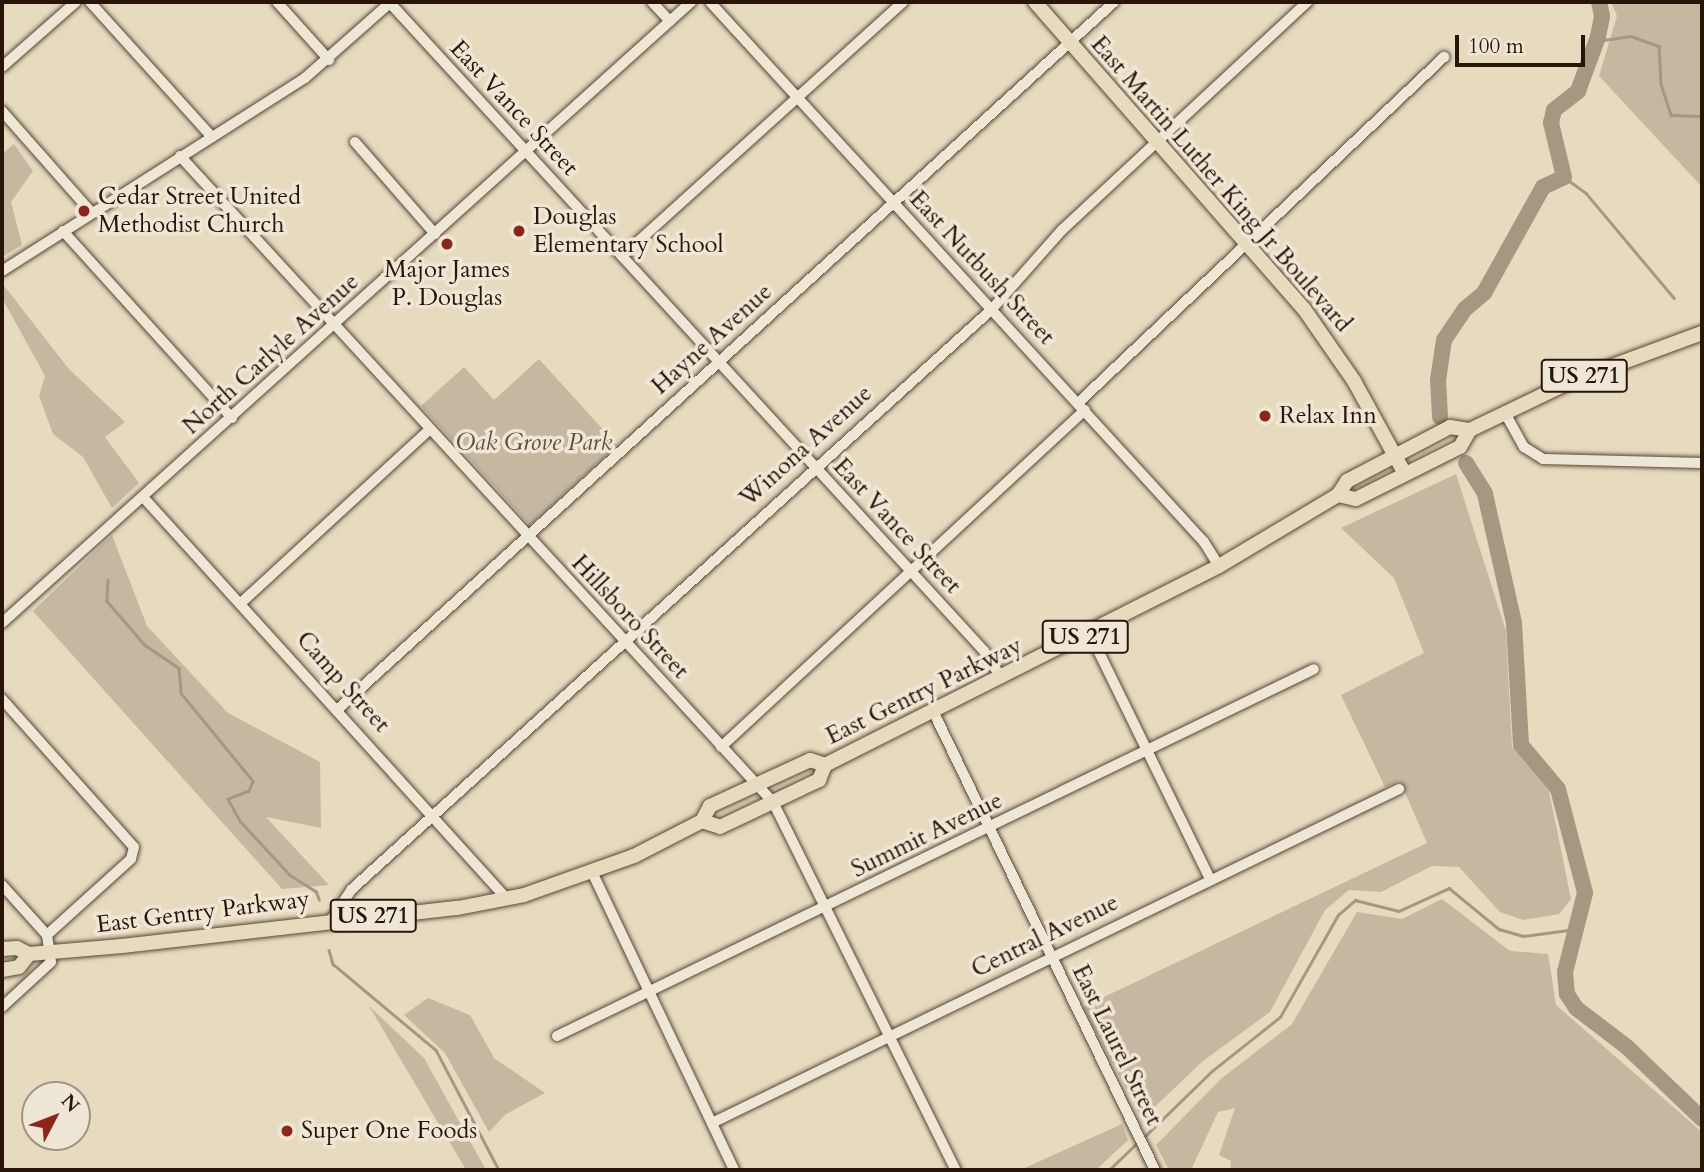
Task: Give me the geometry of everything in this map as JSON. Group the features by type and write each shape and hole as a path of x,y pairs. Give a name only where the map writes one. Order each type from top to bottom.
{"main road":[{"name":"East Martin Luther King Jr Boulevard","path":"1035,2 1247,244 1333,349 1405,474"},
{"name":"East Gentry Parkway","path":"1338,495 1356,499 1460,447 1471,430 1505,413 1598,370 1702,333"},
{"name":"East Gentry Parkway","path":"702,821 720,827 819,780 825,765 1090,634 1219,566 1338,495 1346,481 1450,427 1471,430"},
{"name":"East Gentry Parkway","path":"3,948 29,954 50,952 508,899 593,874 702,821 710,806 810,760 825,765"},
{"name":"East Gentry Parkway","path":"2,970 19,967 29,954"}],"street":[{"path":"2,67 75,2"},
{"path":"90,2 212,137"},
{"path":"277,2 329,60"},
{"path":"652,2 670,21"},
{"name":"North Carlyle Avenue","path":"2,623 691,2"},
{"name":"East Nutbush Street","path":"710,2 1082,406 1204,542 1219,566"},
{"path":"622,256 903,2"},
{"name":"Hayne Avenue","path":"339,708 1114,2"},
{"name":"Winona Avenue","path":"331,920 352,889 813,467 992,309 1062,230 1307,2"},
{"path":"2,271 329,60 391,3"},
{"name":"East Vance Street","path":"391,3 984,651 1001,677"},
{"path":"721,747 911,571 1247,244 1444,57"},
{"path":"2,111 92,213"},
{"path":"355,142 435,234"},
{"name":"Hillsboro Street","path":"180,156 772,802 827,907 956,1170"},
{"path":"63,231 232,418"},
{"path":"1505,413 1524,447 1544,459 1702,463"},
{"path":"242,602 430,429"},
{"name":"Camp Street","path":"143,497 339,708 508,899"},
{"path":"1090,634 1210,878"},
{"name":"Summit Avenue","path":"557,1036 1314,669"},
{"path":"2,699 134,850 128,861 47,935"},
{"name":"East Laurel Street","path":"933,711 987,829 1154,1169"},
{"name":"Central Avenue","path":"712,1123 1210,878 1399,789"},
{"path":"593,874 734,1170"},
{"path":"2,885 47,935 51,962 2,1007"}],"green space":[{"path":"1611,2 1702,2 1702,187 1599,76 1617,16"},
{"path":"14,144 33,171 11,202 22,245 2,257 2,154"},
{"path":"2,283 68,368 125,422 105,437 139,483 112,508 83,457 53,434 39,396 45,376 2,298"},
{"name":"Oak Grove Park","path":"539,359 617,445 530,525 421,406 464,367 494,400"},
{"path":"1456,474 1506,631 1512,747 1549,791 1571,899 1559,914 1523,920 1500,912 1459,867 1432,866 1381,892 1349,890 1325,910 1270,1012 1203,1061 1142,1119 1083,1007 1427,843 1400,781 1385,787 1341,695 1424,653 1394,578 1341,528"},
{"path":"112,535 147,626 228,713 320,762 321,828 266,817 329,885 282,889 33,611"},
{"path":"1442,899 1510,951 1548,954 1556,1005 1702,1132 1702,1170 1230,1170 1231,1161 1219,1155 1235,1108 1218,1112 1191,1170 1169,1170 1156,1145 1222,1078 1292,1024 1357,912 1402,919"},
{"path":"428,998 470,1015 494,1058 545,1093 506,1114 489,1132 445,1053 404,1015"},
{"path":"369,1006 424,1058 486,1170 466,1170"},
{"path":"1122,1124 1128,1140 1096,1170 1020,1170"}],"waterway":[{"path":"1440,417 1438,380 1444,340 1465,309 1484,293 1543,187 1564,177 1551,123 1554,110 1578,91 1598,37 1602,16 1599,2"},
{"path":"1596,41 1631,36 1659,46 1661,84 1671,115 1702,116"},
{"path":"1564,177 1586,193 1674,298"},
{"path":"1466,463 1485,494 1514,623 1521,745 1558,789 1585,893 1565,972 1567,994 1576,1008 1627,1047 1702,1119"},
{"path":"108,580 107,601 145,645 179,668 181,693 253,781 249,791 228,799 241,822 290,875 316,891 319,899"},
{"path":"1142,1139 1212,1071 1280,1017 1338,915 1355,900 1399,911 1449,888 1499,929 1523,936 1576,929"},
{"path":"329,950 333,964 436,1050 499,1170"},
{"path":"1109,1170 1137,1143"}],"place":[{"name":"Cedar Street United Methodist Church","path":"84,211"},
{"name":"Douglas Elementary School","path":"519,231"},
{"name":"Major James P. Douglas","path":"447,244"},
{"name":"Relax Inn","path":"1265,416"},
{"name":"Super One Foods","path":"287,1131"}]}
